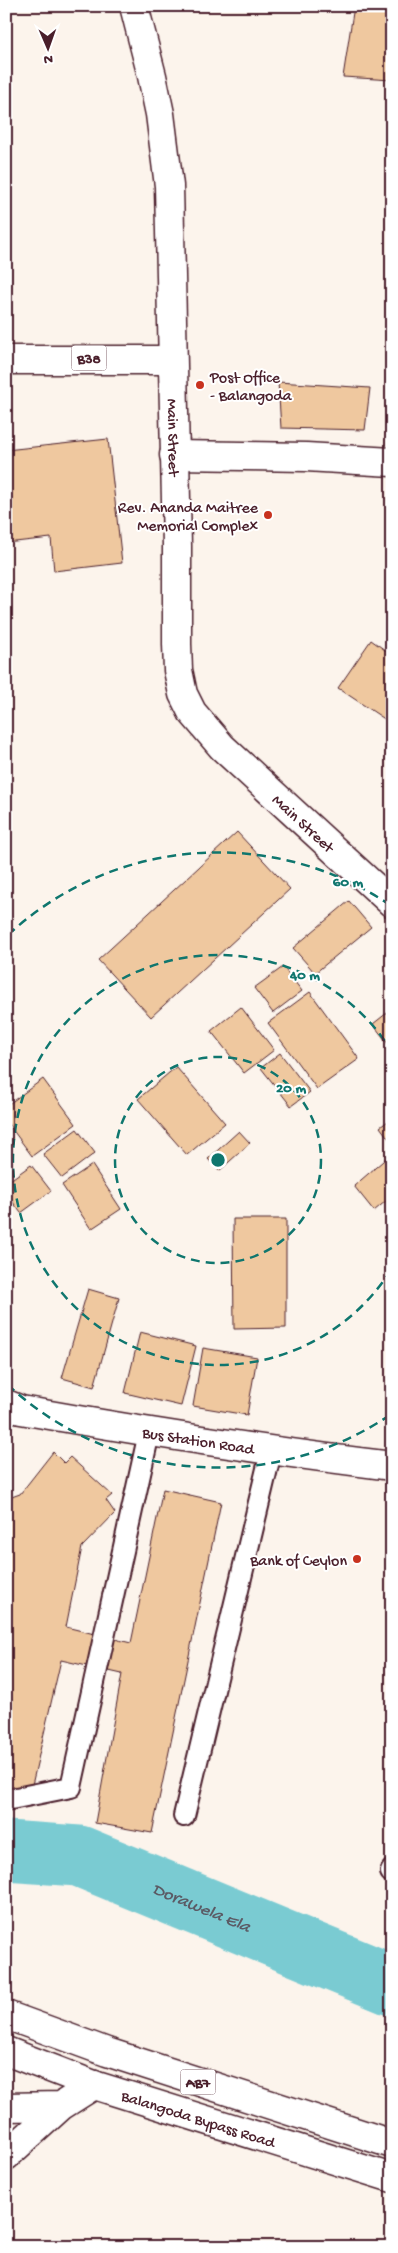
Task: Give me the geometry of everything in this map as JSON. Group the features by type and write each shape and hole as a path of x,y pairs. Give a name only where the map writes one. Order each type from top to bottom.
{"main road":[{"name":"Main Street","path":"134,6 152,76 166,149 169,186 177,546 177,644 178,670 183,694 192,712 222,747 392,903"},
{"name":"B38","path":"6,360 172,360"},
{"path":"174,455 306,457 392,462"},
{"name":"Bus Station Road","path":"11,1410 271,1452 392,1466"},
{"name":"Balangoda Bypass Road","path":"6,2015 107,2052 392,2144"},
{"name":"Balangoda Bypass Road","path":"6,2051 94,2085 392,2178"},
{"path":"6,2156 61,2106 94,2085"},
{"path":"6,2108 61,2106"}],"lane":[{"path":"6,1800 71,1787 149,1432"},
{"path":"184,1816 271,1452"}],"building":[{"path":"354,6 392,6 392,80 343,77"},
{"path":"278,382 370,388 365,430 281,428"},
{"path":"108,439 122,563 54,571 51,538 6,543 6,450"},
{"path":"371,640 392,655 392,724 338,688"},
{"path":"237,832 290,889 151,1017 98,960"},
{"path":"349,901 371,927 315,973 293,948"},
{"path":"283,967 302,991 273,1013 254,988"},
{"path":"310,992 359,1059 317,1089 268,1023"},
{"path":"241,1007 274,1050 244,1073 211,1031"},
{"path":"392,1009 392,1042 389,1045 373,1024"},
{"path":"280,1053 310,1092 291,1106 261,1068"},
{"path":"176,1067 225,1123 187,1155 138,1099"},
{"path":"43,1079 76,1124 32,1156 6,1121 6,1106"},
{"path":"392,1118 392,1143 380,1127"},
{"path":"77,1129 95,1153 62,1178 43,1154"},
{"path":"239,1131 250,1143 219,1171 208,1159"},
{"path":"390,1155 392,1196 374,1211 354,1186"},
{"path":"31,1165 51,1191 21,1213 6,1193 6,1183"},
{"path":"92,1165 121,1209 91,1229 62,1185"},
{"path":"233,1219 286,1219 286,1328 234,1329"},
{"path":"88,1289 119,1298 94,1387 62,1378"},
{"path":"140,1332 196,1346 181,1406 125,1393"},
{"path":"203,1348 257,1357 247,1415 193,1406"},
{"path":"53,1452 64,1463 70,1457 112,1495 106,1500 115,1513 82,1547 66,1627 131,1643 163,1489 221,1502 152,1833 95,1823 122,1674 61,1660 32,1785 6,1789 6,1499 20,1494"}],"waterway":[{"name":"Dorawela Ela","path":"6,1851 79,1856 392,1985"}],"place":[{"name":"Post Office - Balangoda","path":"200,385"},
{"name":"Rev. Ananda Maitree Memorial Complex","path":"268,515"},
{"name":"Bank of Ceylon","path":"357,1559"}]}
